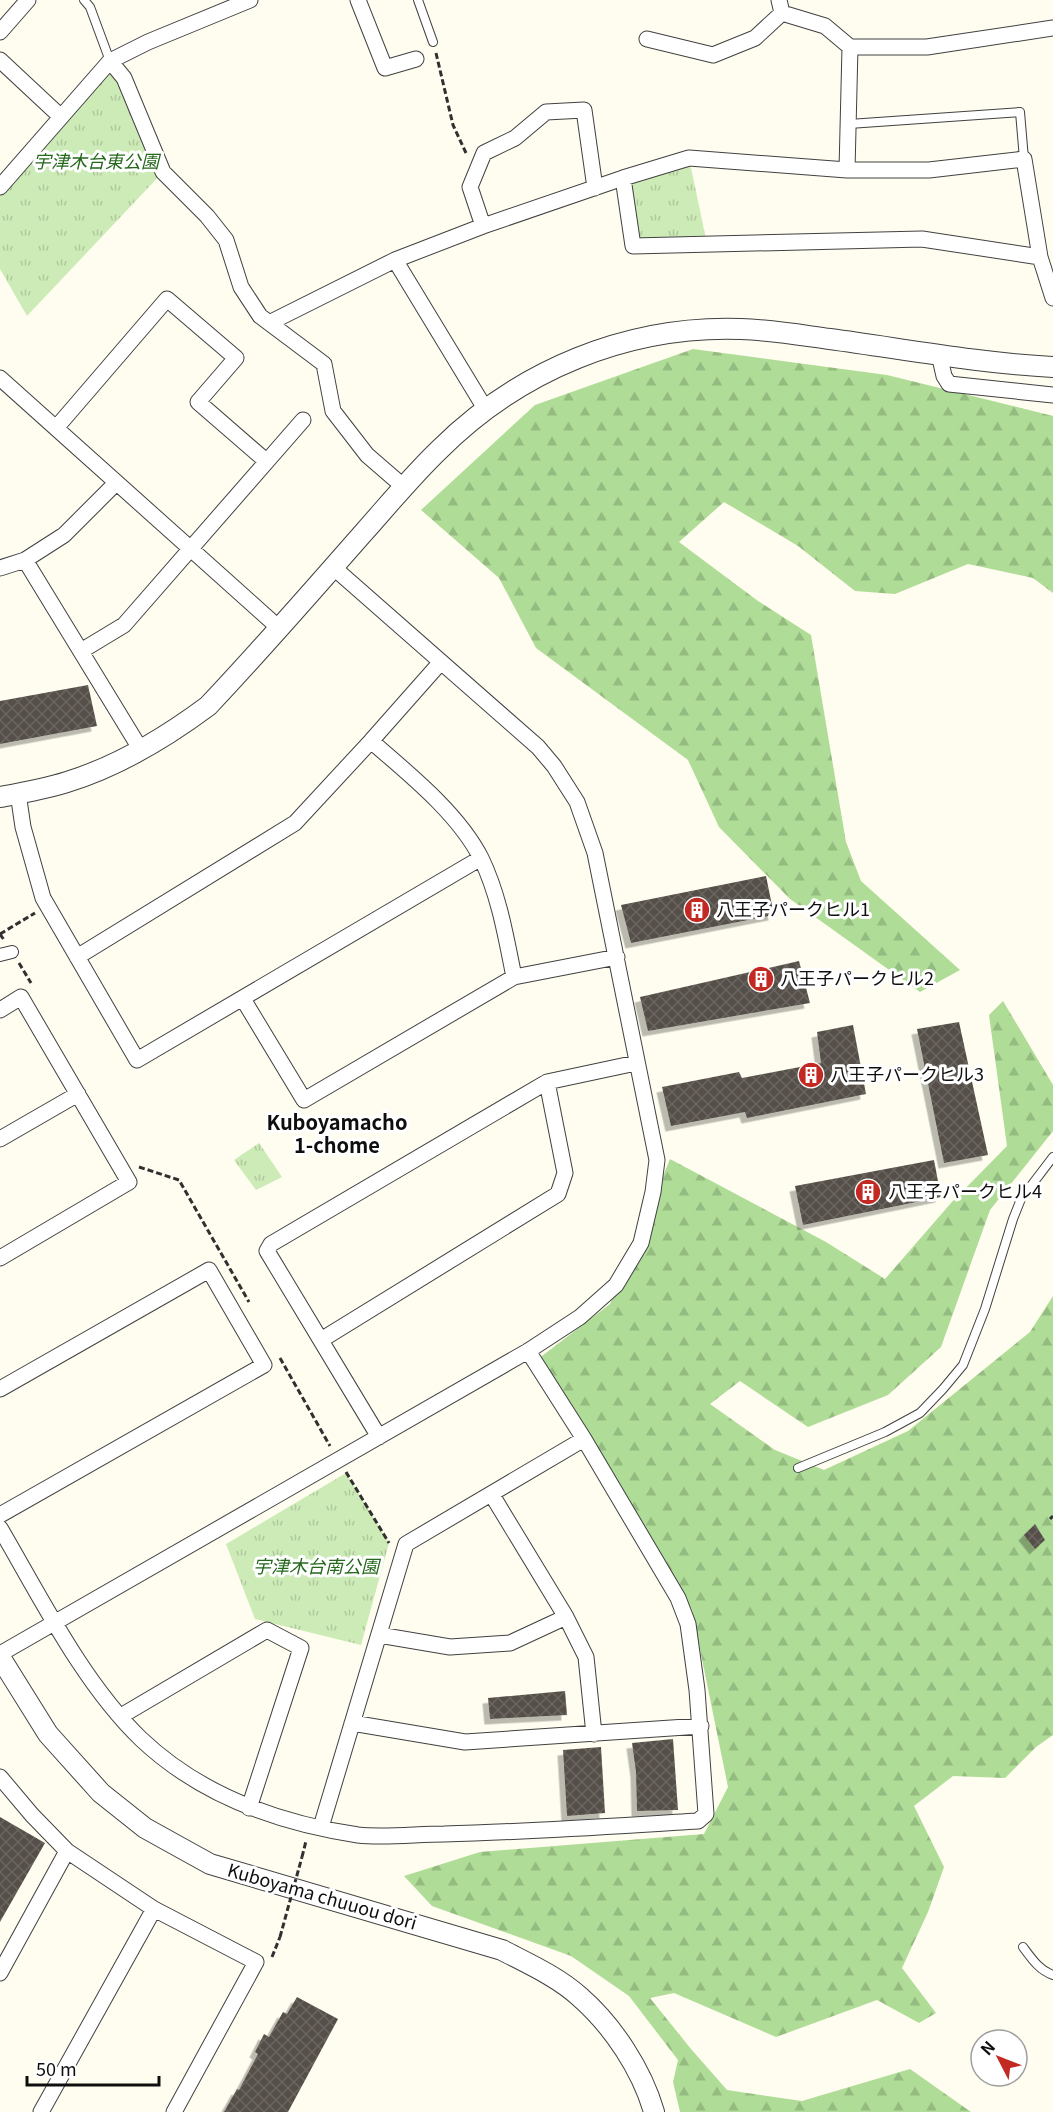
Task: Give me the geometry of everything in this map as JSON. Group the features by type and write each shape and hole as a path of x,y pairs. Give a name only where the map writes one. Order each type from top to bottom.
{"street":[{"path":"0,32 28,0"},
{"path":"0,187 110,61 148,42 250,0"},
{"path":"358,0 385,69 416,59"},
{"path":"647,39 713,55 756,38 781,7 825,26 850,47 927,47 1053,28"},
{"path":"848,170 850,47"},
{"path":"0,60 60,116"},
{"path":"110,61 124,78 163,172 207,216 226,240 241,287 260,316 324,364 333,411 367,455 404,487"},
{"path":"483,226 470,187 484,153 515,138 546,112 584,110 595,188"},
{"path":"269,322 395,260 483,226 689,158 848,170 929,170 1024,159 1040,257 1053,298"},
{"path":"623,178 633,246 922,239 1040,257"},
{"path":"395,260 486,410"},
{"path":"56,428 167,299 236,358 198,402 266,461"},
{"path":"481,858 137,1060 43,898 23,827 9,795 68,782 106,767 141,750 208,706 439,449 513,390 586,353 637,339 677,332 742,329 1053,367"},
{"path":"939,354 944,376 949,384 1053,395"},
{"path":"0,378 279,628"},
{"path":"81,651 124,625 303,420"},
{"path":"0,568 25,560 64,535 116,483"},
{"path":"25,560 141,750"},
{"path":"0,1655 528,1351 580,1317 616,1285 641,1243 653,1192 657,1160 595,853 577,801 554,766 538,747 333,567"},
{"path":"77,957 295,824 441,663"},
{"path":"372,741 411,775 460,824 481,858 499,909 514,977"},
{"path":"243,999 304,1100 514,977 617,957"},
{"path":"0,1010 21,997 129,1182 0,1258"},
{"path":"379,1437 267,1251 271,1244 547,1082 636,1063"},
{"path":"321,1340 558,1194 565,1173 547,1082"},
{"path":"0,1139 78,1094"},
{"path":"0,1389 208,1270 264,1365 0,1515"},
{"path":"0,1528 99,1692 141,1739 174,1766 215,1792 249,1808 360,1835 472,1833 698,1821 706,1814 701,1726 688,1624 678,1598 584,1439 528,1351"},
{"path":"321,1827 406,1544 584,1439"},
{"path":"492,1495 567,1617 586,1658 594,1734"},
{"path":"379,1635 450,1647 510,1643 567,1617"},
{"path":"121,1716 267,1630 301,1648 249,1808"},
{"name":"Kuboyama chuuou dori","path":"0,1655 48,1734 101,1793 145,1828 210,1864 502,1950 544,1971 579,1996 608,2026 632,2063 654,2112"},
{"path":"352,1723 465,1742 701,1726"},
{"path":"0,1777 67,1851 154,1909 256,1962 174,2112"},
{"path":"0,1973 67,1851"},
{"path":"41,2112 154,1909"}],"lane":[{"path":"84,0 90,7 110,61"},
{"path":"418,0 433,42"},
{"path":"849,124 1020,112 1024,159"},
{"path":"798,1468 885,1432 920,1413 963,1365 985,1309 1021,1199 1053,1158"},
{"path":"1023,1947 1034,1962 1053,1975"}],"path":[{"path":"433,42 453,125 475,174"},
{"path":"0,934 47,906"},
{"path":"271,1958 280,1937 302,1857"}],"green space":[{"name":"宇津木台東公園","path":"110,61 163,172 27,316 0,269 0,188"},
{"path":"689,158 707,244 633,246 623,178"},
{"path":"693,349 887,375 1053,416 1053,593 1033,578 968,564 895,594 855,591 798,546 724,502 679,542 758,601 811,635 846,842 861,881 960,970 920,992 790,899 719,827 688,760 536,648 499,578 421,510 535,405"},
{"path":"1003,1001 1053,1085 1053,1131 990,1210 941,1347 888,1395 808,1427 740,1381 710,1404 775,1450 824,1470 908,1431 1030,1332 1053,1296 1053,1735 1036,1747 1005,1778 953,1776 914,1806 944,1867 928,1912 902,1968 936,2013 919,2023 877,2000 776,2037 674,1993 650,1998 727,2090 802,2101 910,2069 971,2112 680,2112 673,2082 678,2060 629,1996 571,1956 432,1906 404,1876 480,1852 704,1834 728,1787 692,1610 538,1359 610,1304 670,1159 826,1242 885,1279 951,1203 1007,1146 989,1015"},
{"path":"259,1143 282,1177 256,1190 234,1160"},
{"name":"宇津木台南公園","path":"346,1473 389,1543 361,1645 255,1619 226,1544"}],"building":[{"path":"88,685 97,726 0,744 0,701"},
{"name":"八王子パークヒル1","path":"766,876 774,915 631,943 621,905"},
{"name":"八王子パークヒル2","path":"799,961 810,1003 648,1031 640,997"},
{"path":"959,1022 988,1155 944,1163 917,1029"},
{"name":"八王子パークヒル3","path":"853,1025 866,1094 747,1118 745,1112 671,1126 662,1087 739,1072 742,1078 821,1063 817,1032"},
{"name":"八王子パークヒル4","path":"934,1160 941,1197 803,1225 795,1186"},
{"path":"1035,1524 1045,1540 1035,1549 1024,1535"},
{"path":"565,1691 567,1715 490,1719 488,1698"},
{"path":"673,1739 678,1810 637,1811 636,1772 632,1743"},
{"path":"601,1747 605,1813 567,1816 563,1750"},
{"path":"0,1817 45,1843 0,1922"},
{"path":"297,1997 338,2019 288,2112 224,2112 237,2089 239,2090 258,2054 255,2052 264,2034 269,2037 283,2012 287,2014"}],"place":[{"name":"八王子パークヒル1","path":"697,910"},
{"name":"八王子パークヒル2","path":"761,979"},
{"name":"八王子パークヒル3","path":"811,1075"},
{"name":"八王子パークヒル4","path":"868,1192"}],"district":[{"name":"Kuboyamacho 1-chome","path":"337,1134"}]}
